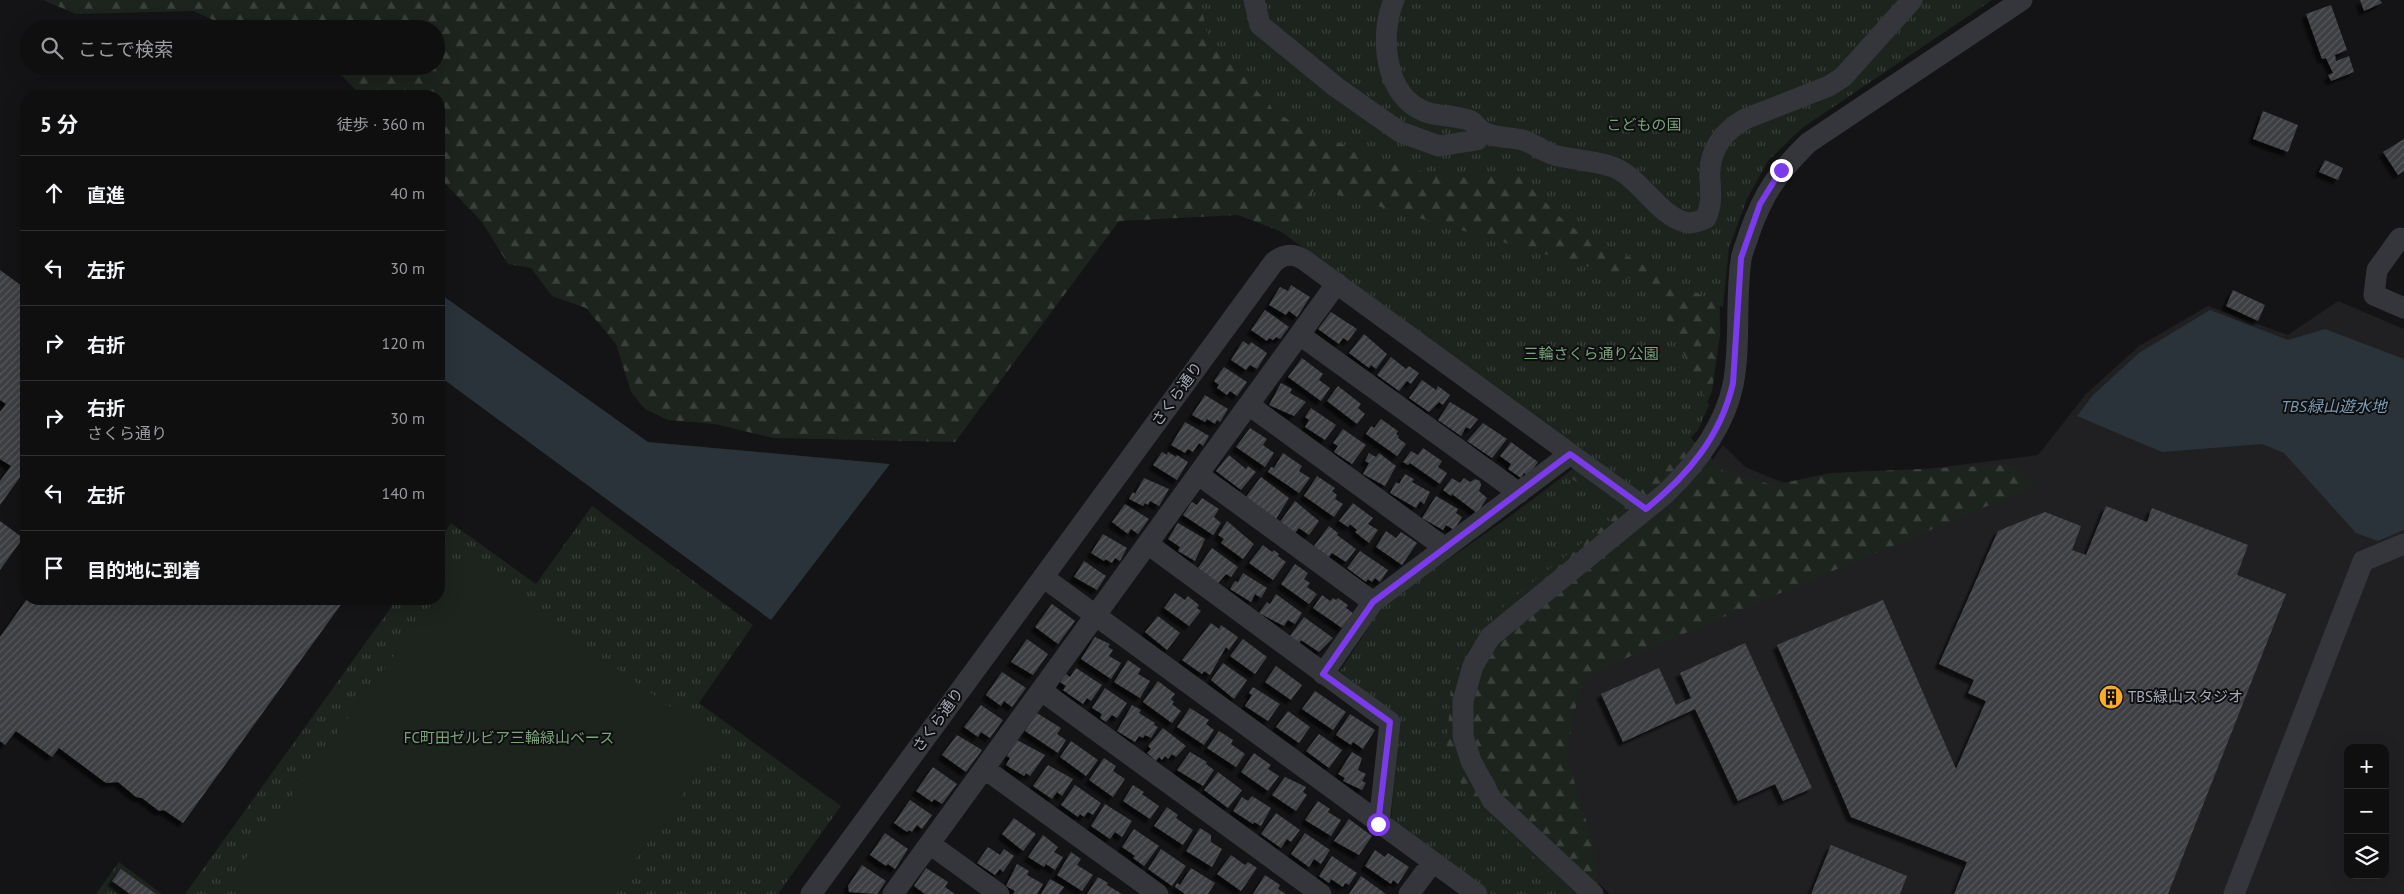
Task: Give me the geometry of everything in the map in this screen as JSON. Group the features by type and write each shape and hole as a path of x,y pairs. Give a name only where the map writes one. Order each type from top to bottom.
{"street":[{"path":"1254,0 1260,25 1336,87 1400,132 1439,146 1477,140 1482,132"},
{"path":"1394,0 1388,14 1384,37 1390,70 1409,101 1426,112 1472,122 1482,132 1524,141 1553,154 1610,166 1624,173 1671,215 1684,222 1696,222 1706,218 1712,205 1710,162 1720,138 1733,126 1745,119 1829,86 1843,77 1912,0"},
{"path":"1593,894 1492,800 1470,761 1463,736 1463,701 1473,666 1490,637 1681,479 1708,444 1723,419 1733,383 1741,258 1760,204 1781,170 1808,143 2022,0"},
{"path":"2400,238 2377,270 2374,295 2404,308"},
{"name":"さくら通り","path":"820,891 1043,577 1274,262 1281,256 1300,256 1646,509"},
{"path":"893,894 1337,284"},
{"path":"1300,334 1518,493"},
{"path":"1249,405 1445,548"},
{"path":"1323,674 1373,602 1570,454"},
{"path":"1199,475 1373,602"},
{"path":"1148,544 1390,722 1378,824"},
{"path":"2234,894 2363,562 2404,544"},
{"path":"1043,577 1378,824 1477,894"},
{"path":"1042,691 1321,894"},
{"path":"985,768 1158,894"},
{"path":"930,844 999,894"},
{"path":"1409,894 1432,863"}],"shaded area":[{"path":"2338,301 2404,329 2404,894 1610,894 1503,792 1699,479 1723,445 1745,467 1792,486 2038,455 2086,394 2139,346 2208,306 2288,335"}],"green space":[{"path":"43,0 1300,0 1772,132 1719,242 1720,335 1712,391 1697,425 1688,435 1723,471 1773,485 1831,473 2009,465 2037,485 1593,672 1579,691 1566,755 1592,839 1599,894 1498,894 1391,607 1595,452 1280,231 1238,215 1119,221 955,442 774,438 715,424 668,420 645,409 631,392 616,344 586,308 552,296 531,268 508,264 482,222 445,183 445,90 356,90 341,75 445,75 445,20 214,20 193,11 76,14"},
{"name":"こどもの国","path":"1200,0 1992,0 1802,128 1768,161 1747,199 1729,248 1723,307 1568,225 1519,175 1449,178 1384,162 1277,114 1207,33"},
{"name":"三輪さくら通り公園","path":"1315,188 1649,284 1709,405 1698,430 1637,492 1286,235"},
{"path":"1568,476 1611,505 1610,520 1507,603 1475,639 1451,683 1447,746 1464,791 1573,894 1490,894 1460,875 1391,820 1399,719 1340,671 1384,604"},
{"name":"FC町田ゼルビア三輪緑山ベース","path":"592,506 753,625 699,703 841,806 778,894 185,894 393,605 445,605 445,532 451,523 536,584"},
{"name":"FC町田ゼルビア三輪緑山ベース","path":"464,558 720,743 610,894 241,894 227,884 431,605 445,605 445,585"},
{"path":"119,862 162,894 96,894"}],"water":[{"path":"445,297 648,442 890,464 771,620 445,380"},
{"name":"TBS緑山遊水地","path":"2210,310 2288,340 2325,329 2404,359 2404,530 2378,541 2356,533 2284,453 2262,444 2162,452 2077,416 2093,395 2139,353"}],"building":[{"path":"2360,0 2380,0 2382,3 2364,11"},
{"path":"2331,5 2347,50 2335,55 2336,61 2349,56 2354,72 2331,81 2328,75 2333,73 2326,58 2322,59 2306,14"},
{"path":"2263,111 2298,125 2288,152 2253,139"},
{"path":"2404,139 2404,171 2398,175 2383,152"},
{"path":"2325,160 2343,168 2338,180 2319,172"},
{"path":"0,270 20,285 20,477 0,505 0,481 11,466 0,459 0,412 6,404 0,400"},
{"path":"1291,285 1310,297 1297,317 1289,311 1286,315 1269,305 1280,287 1288,291"},
{"path":"2233,290 2265,305 2258,321 2226,306"},
{"path":"1265,310 1289,327 1280,339 1276,337 1273,340 1269,338 1267,341 1251,330"},
{"path":"1331,312 1357,329 1348,341 1343,338 1339,344 1318,329"},
{"path":"1364,334 1387,354 1376,369 1371,365 1369,368 1349,353"},
{"path":"1243,341 1249,345 1251,342 1267,353 1257,369 1250,365 1246,370 1231,360"},
{"path":"1391,357 1406,369 1409,366 1419,373 1411,384 1407,381 1399,391 1377,375"},
{"path":"1302,358 1323,374 1319,380 1330,388 1321,401 1288,377"},
{"path":"1224,367 1247,382 1237,396 1230,391 1227,395 1217,388 1219,385 1214,381"},
{"path":"1422,380 1436,390 1438,386 1450,395 1443,405 1439,402 1429,412 1409,398"},
{"path":"1281,383 1292,389 1290,393 1306,402 1294,416 1269,405"},
{"path":"1338,386 1361,404 1358,408 1365,414 1357,424 1327,401"},
{"path":"1205,395 1228,409 1220,422 1217,420 1215,424 1207,419 1205,422 1192,415"},
{"path":"1450,402 1478,419 1470,429 1466,427 1461,436 1438,420"},
{"path":"1311,408 1336,425 1325,440 1305,427 1309,420 1305,417"},
{"path":"1381,419 1398,431 1396,434 1399,436 1398,438 1406,444 1397,456 1366,434 1371,426 1374,428"},
{"path":"1185,422 1209,436 1203,446 1199,443 1193,452 1188,449 1185,453 1171,445"},
{"path":"1483,423 1507,439 1492,458 1467,441"},
{"path":"1250,428 1267,439 1263,445 1274,453 1265,467 1236,447"},
{"path":"1343,429 1366,445 1352,464 1334,452 1338,446 1333,443"},
{"path":"1511,442 1538,462 1528,476 1524,473 1521,478 1508,469 1511,464 1500,456"},
{"path":"1423,448 1442,461 1438,467 1447,473 1440,484 1410,463 1408,465 1403,462 1411,451 1418,455"},
{"path":"1162,452 1167,455 1168,452 1176,457 1177,455 1188,462 1177,480 1153,465"},
{"path":"1283,453 1302,466 1299,471 1310,478 1299,493 1268,472 1271,467 1274,468"},
{"path":"1369,453 1376,457 1379,453 1396,466 1385,486 1363,474 1369,463 1365,461"},
{"path":"1229,455 1246,469 1248,466 1256,472 1241,490 1216,471"},
{"path":"1405,474 1414,479 1412,482 1430,492 1424,504 1420,501 1416,508 1390,493 1396,482 1399,484"},
{"path":"1317,476 1335,488 1332,491 1337,495 1335,499 1343,504 1334,517 1304,496"},
{"path":"1261,477 1289,498 1276,519 1246,497"},
{"path":"1144,478 1169,489 1159,506 1150,501 1148,505 1145,503 1143,506 1129,499 1133,492 1135,494"},
{"path":"1452,478 1460,483 1464,478 1470,482 1475,479 1480,481 1479,491 1487,498 1477,513 1452,494 1451,496 1443,490"},
{"path":"1436,496 1458,509 1456,513 1462,517 1454,530 1446,525 1443,530 1422,518"},
{"path":"1202,498 1219,509 1214,517 1221,523 1213,535 1183,515 1192,502 1197,505"},
{"path":"1295,501 1319,521 1309,535 1299,528 1295,533 1280,522"},
{"path":"1353,503 1373,518 1368,524 1378,530 1369,543 1355,532 1357,530 1350,524 1348,527 1339,521"},
{"path":"1125,504 1149,519 1138,534 1131,529 1128,534 1112,522"},
{"name":"TBS緑山スタジオ","path":"2106,506 2147,522 2152,508 2248,545 2237,575 2286,594 2168,894 1954,894 1967,862 1851,817 1777,645 1883,600 1956,769 1986,701 1968,693 1974,680 1939,664 1998,531 2045,512 2081,526 2072,550 2086,555"},
{"path":"0,521 20,536 20,542 0,570"},
{"path":"1227,521 1254,544 1243,559 1221,543 1224,539 1218,535"},
{"path":"1178,523 1205,539 1195,561 1178,551 1180,547 1168,539"},
{"path":"1329,526 1338,533 1337,535 1356,549 1346,562 1332,553 1329,557 1314,546"},
{"path":"1386,531 1396,538 1401,532 1417,543 1402,565 1376,547"},
{"path":"1103,534 1127,548 1120,561 1115,558 1112,563 1105,559 1104,561 1091,553"},
{"path":"1263,545 1272,552 1274,550 1286,562 1273,580 1249,563"},
{"path":"1212,548 1238,567 1231,577 1226,574 1218,583 1198,568"},
{"path":"1360,551 1388,570 1380,582 1375,578 1372,582 1368,579 1366,582 1347,568"},
{"path":"1084,561 1106,576 1097,590 1074,577"},
{"path":"1295,564 1308,573 1304,579 1310,583 1307,587 1317,594 1309,604 1281,584"},
{"path":"1243,573 1267,588 1261,598 1255,594 1251,602 1230,589 1235,581 1238,582"},
{"path":"1175,593 1185,600 1188,596 1199,605 1197,608 1201,611 1189,626 1164,608"},
{"path":"1276,594 1302,613 1295,624 1288,620 1284,626 1259,613 1267,602 1270,604"},
{"path":"1322,595 1330,601 1333,598 1336,600 1338,598 1348,605 1346,608 1353,613 1342,628 1313,608"},
{"path":"1052,604 1075,621 1058,644 1035,627"},
{"path":"23,605 341,605 183,823 164,810 159,811 142,798 136,797 118,782 106,783 59,748 52,757 16,731 5,745 0,741 0,637"},
{"path":"1158,616 1180,633 1167,650 1145,632"},
{"path":"1304,617 1333,638 1319,652 1301,640 1299,643 1290,636"},
{"path":"1211,623 1219,629 1221,625 1238,637 1229,650 1226,647 1210,675 1204,671 1202,674 1182,660"},
{"path":"1095,637 1110,644 1108,647 1113,650 1109,656 1121,663 1111,679 1081,659"},
{"path":"1027,639 1048,654 1033,675 1011,662"},
{"path":"1243,639 1267,657 1255,674 1230,656"},
{"path":"1745,643 1812,788 1783,801 1775,784 1738,801 1695,709 1623,742 1601,694 1659,668 1676,705 1691,698 1680,673"},
{"path":"1128,660 1141,669 1138,674 1150,681 1140,698 1114,682"},
{"path":"1223,663 1247,680 1234,699 1211,680"},
{"path":"1276,666 1302,685 1291,700 1265,682"},
{"path":"1076,668 1102,685 1091,701 1087,698 1083,704 1063,690 1066,686 1060,682 1066,674 1070,677"},
{"path":"1002,672 1026,688 1012,707 1004,701 1001,706 986,695"},
{"path":"1158,681 1175,694 1171,699 1174,702 1172,704 1181,711 1172,723 1143,702"},
{"path":"1253,687 1280,704 1268,721 1245,706 1252,695 1249,693"},
{"path":"1105,688 1127,703 1117,718 1112,715 1106,722 1100,718 1102,714 1092,708"},
{"path":"1315,691 1346,712 1333,730 1302,709"},
{"path":"981,705 1003,720 990,738 981,732 978,737 964,727"},
{"path":"1132,705 1141,710 1139,713 1158,727 1151,738 1145,735 1143,738 1139,736 1135,742 1117,731"},
{"path":"1190,708 1209,720 1206,724 1214,730 1204,745 1177,727"},
{"path":"1288,711 1310,727 1299,743 1276,727"},
{"path":"1037,713 1061,728 1057,734 1066,740 1058,753 1025,731"},
{"path":"1350,714 1375,730 1363,749 1353,742 1351,745 1336,735"},
{"path":"1163,728 1186,746 1176,757 1172,754 1168,759 1165,756 1162,760 1159,757 1156,761 1147,753 1151,749 1148,746"},
{"path":"1219,731 1233,740 1231,744 1245,754 1236,767 1207,748"},
{"path":"1319,734 1342,750 1329,768 1306,751"},
{"path":"957,735 982,750 966,772 942,755"},
{"path":"1017,740 1045,755 1030,776 1026,773 1024,776 1006,765 1010,758 1007,756"},
{"path":"1071,741 1098,760 1086,776 1060,757"},
{"path":"1190,752 1207,762 1206,764 1214,770 1203,786 1177,770"},
{"path":"1352,752 1362,758 1358,770 1366,774 1362,781 1366,783 1362,790 1343,781 1345,778 1338,774"},
{"path":"1254,753 1271,765 1268,769 1279,776 1268,791 1241,772"},
{"path":"1104,758 1116,766 1113,771 1125,779 1113,797 1089,780"},
{"path":"1048,765 1073,779 1062,796 1057,792 1052,799 1033,786"},
{"path":"933,767 957,784 942,804 934,799 932,802 916,791"},
{"path":"1218,772 1242,790 1228,808 1204,790"},
{"path":"1285,777 1306,787 1303,792 1307,795 1296,811 1272,795"},
{"path":"1075,785 1101,803 1093,815 1088,812 1084,817 1080,814 1078,817 1061,805"},
{"path":"1133,785 1159,806 1150,819 1123,801"},
{"path":"1252,796 1271,808 1261,826 1254,822 1253,824 1233,811 1242,797 1248,801"},
{"path":"910,800 932,815 922,829 917,825 912,832 909,830 907,832 894,823"},
{"path":"1318,801 1330,809 1328,812 1341,820 1331,836 1305,820"},
{"path":"1105,804 1132,821 1122,837 1115,832 1110,839 1091,826"},
{"path":"1167,807 1178,815 1176,818 1193,830 1183,845 1154,826"},
{"path":"1276,813 1300,830 1291,842 1287,839 1281,848 1261,834"},
{"path":"1014,818 1036,834 1023,851 1002,834"},
{"path":"1349,819 1372,836 1359,855 1334,841"},
{"path":"1200,828 1211,835 1211,842 1222,849 1212,867 1186,851"},
{"path":"1134,829 1159,846 1144,866 1133,858 1135,856 1122,847"},
{"path":"885,833 908,849 895,869 888,864 886,866 870,855"},
{"path":"1305,833 1330,850 1321,864 1314,859 1309,867 1291,854"},
{"path":"1043,835 1058,847 1054,852 1063,857 1055,870 1046,864 1044,867 1028,857"},
{"path":"1831,845 1907,876 1900,894 1811,894"},
{"path":"988,847 1000,855 1004,849 1014,856 1003,872 1000,869 995,875 977,863"},
{"path":"1161,849 1186,866 1172,886 1148,869"},
{"path":"1375,850 1385,857 1388,853 1409,867 1398,884 1393,880 1391,884 1365,866"},
{"path":"1071,852 1081,859 1077,865 1093,875 1082,891 1057,875"},
{"path":"1231,855 1245,865 1248,862 1257,868 1241,891 1217,874"},
{"path":"1332,856 1357,873 1349,885 1345,883 1343,887 1331,879 1329,883 1319,876"},
{"path":"1017,864 1029,871 1027,875 1043,884 1037,894 1013,894 1015,891 1006,886"},
{"path":"862,865 886,881 877,894 849,892 848,886"},
{"path":"926,868 948,882 945,887 955,894 925,894 914,886"},
{"path":"1191,868 1215,883 1208,894 1185,894 1175,887 1177,883 1180,885"},
{"path":"121,869 156,894 130,894 112,881"},
{"path":"1265,875 1280,885 1278,889 1286,894 1253,894"},
{"path":"1361,876 1386,894 1349,894"},
{"path":"1098,877 1108,883 1107,885 1122,894 1087,894"},
{"path":"1050,879 1064,887 1059,894 1041,894"}],"place":[{"name":"TBS緑山スタジオ","path":"2111,697"}],"route":[{"path":"1378,824 1390,722 1323,674 1373,602 1570,454 1646,509 1681,479 1708,444 1723,419 1729,402 1733,383 1741,258 1760,204 1781,170"}]}
